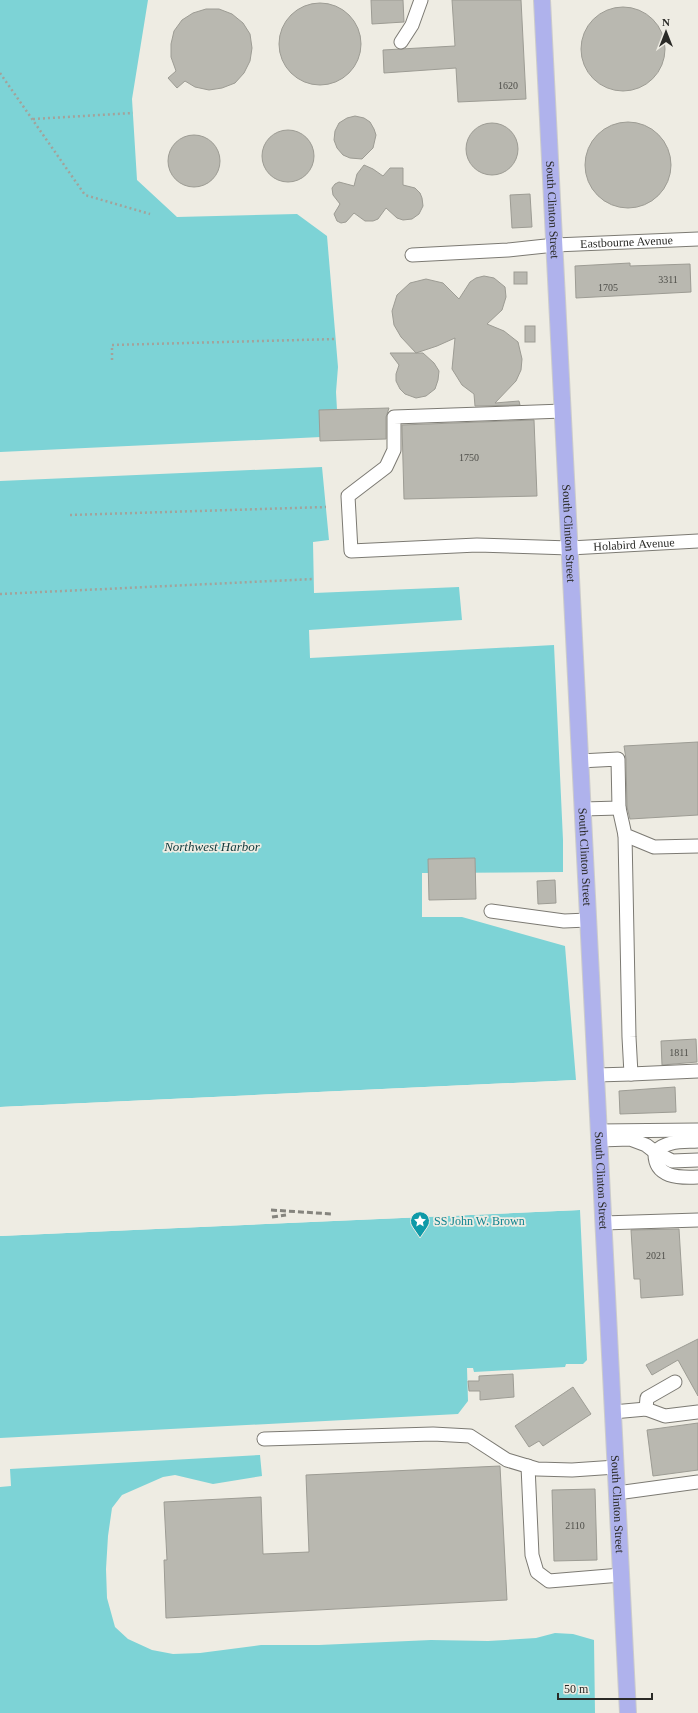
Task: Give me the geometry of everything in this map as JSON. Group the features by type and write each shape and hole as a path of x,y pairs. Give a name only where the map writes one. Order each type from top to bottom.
{"main road":[{"name":"South Clinton Street","path":"542,0 628,1713"}],"street":[{"path":"401,42 412,25 421,0"},
{"name":"Eastbourne Avenue","path":"412,255 698,239"},
{"name":"Holabird Avenue","path":"563,411 394,418 394,450 386,467 348,496 350,551 477,545 570,548 698,541"},
{"path":"580,760 618,759 619,808 625,835 631,1074"},
{"path":"583,809 619,808"},
{"path":"625,835 654,848 698,846"},
{"path":"491,911 564,921 588,920"},
{"path":"596,1075 698,1072"},
{"path":"599,1135 698,1130"},
{"path":"599,1135 630,1139 658,1149 698,1149"},
{"path":"698,1141 667,1143 658,1149 654,1159 666,1174 674,1178 698,1177"},
{"path":"658,1149 672,1161 698,1160"},
{"path":"604,1223 698,1220"},
{"path":"646,1409 647,1398 675,1382"},
{"path":"613,1412 646,1409 665,1416 698,1412"},
{"path":"264,1440 433,1434 470,1436 507,1460 537,1469 572,1470 616,1466"},
{"path":"528,1466 532,1554 537,1572 549,1581 621,1576"},
{"path":"617,1493 698,1482"}],"path":[{"path":"0,73 85,195 150,214"},
{"path":"32,119 133,113"},
{"path":"112,360 112,345 336,339"},
{"path":"70,515 326,507"},
{"path":"0,594 314,579"}],"water":[{"path":"0,0 148,0 132,99 137,180 177,217 297,214 327,236 338,367 336,392 337,410 321,437 0,452"},
{"name":"Northwest Harbor","path":"322,467 329,540 313,542 314,593 459,587 462,620 309,630 310,658 554,645 563,840 563,872 422,873 422,917 462,917 565,946 576,1080 0,1107 0,481"},
{"path":"580,1210 587,1360 583,1364 566,1364 565,1367 474,1372 473,1368 467,1368 468,1401 458,1414 0,1438 0,1236"},
{"path":"260,1455 262,1476 213,1484 175,1475 163,1477 122,1495 112,1508 108,1536 106,1569 107,1598 115,1627 128,1639 152,1650 173,1654 200,1653 261,1645 319,1645 431,1640 488,1641 536,1638 555,1633 573,1634 594,1640 595,1713 0,1713 0,1487 11,1486 10,1469"}],"pier":[{"path":"576,1080 576,1082 0,1109 0,1107"},
{"path":"580,1208 580,1210 0,1236 0,1234"}],"building":[{"path":"371,0 403,0 404,22 372,24"},
{"path":"452,0 521,0 526,99 458,102 456,68 384,73 383,50 455,46"},
{"path":"320,3 336,6 349,15 358,28 361,44 358,60 349,73 336,82 320,85 304,82 291,73 282,60 279,44 282,28 291,15 304,6"},
{"path":"623,7 639,10 653,19 662,33 665,49 662,65 653,79 639,88 623,91 607,88 593,79 584,65 581,49 584,33 593,19 607,10"},
{"path":"206,9 219,9 232,14 243,23 250,34 252,48 250,61 244,73 235,83 222,88 209,90 195,87 185,81 177,88 168,78 176,71 171,57 171,44 174,31 182,20 193,13"},
{"path":"355,116 364,118 370,122 376,135 373,148 362,159 350,158 343,155 337,148 334,140 335,131 339,123 347,118"},
{"path":"628,122 645,125 659,134 668,148 671,165 668,182 659,196 645,205 628,208 611,205 597,196 588,182 585,165 588,148 597,134 611,125"},
{"path":"492,123 502,125 510,131 516,139 518,149 516,159 510,167 502,173 492,175 482,173 474,167 468,159 466,149 468,139 474,131 482,125"},
{"path":"283,130 293,130 302,134 310,142 314,151 314,161 310,170 302,178 293,182 283,182 274,178 266,170 262,161 262,151 266,142 274,134"},
{"path":"194,135 208,139 216,147 220,161 216,175 208,183 194,187 180,183 172,175 168,161 172,147 180,139"},
{"path":"364,165 383,176 390,168 403,168 403,185 415,188 420,193 422,198 423,206 419,214 412,219 403,220 397,218 386,208 378,219 373,221 365,221 354,213 346,222 341,223 337,221 334,214 340,204 333,195 332,188 339,182 354,186 357,174"},
{"path":"530,194 532,227 512,228 510,195"},
{"path":"630,263 630,266 690,264 691,292 576,298 575,266"},
{"path":"514,272 527,272 527,284 514,284"},
{"path":"484,276 494,278 505,287 506,297 502,310 487,324 504,331 518,342 522,359 521,370 516,381 495,403 519,401 520,405 475,406 474,394 462,385 452,369 455,338 416,353 401,337 394,325 392,311 397,295 410,283 426,279 443,283 459,299 470,282 476,278"},
{"path":"525,326 535,326 535,342 525,342"},
{"path":"390,353 423,353 434,363 439,371 438,380 435,389 426,396 416,398 405,394 400,389 396,381 396,374 399,365"},
{"path":"389,408 386,417 386,439 320,441 319,410"},
{"path":"534,420 537,496 404,499 402,425"},
{"path":"698,742 698,815 630,819 627,807 626,759 624,746"},
{"path":"475,858 476,899 429,900 428,859"},
{"path":"555,880 556,903 538,904 537,881"},
{"path":"696,1039 697,1062 662,1065 661,1041"},
{"path":"675,1087 676,1112 620,1114 619,1091"},
{"path":"679,1229 683,1295 641,1298 640,1279 634,1279 631,1230"},
{"path":"698,1339 698,1396 678,1360 652,1375 646,1365"},
{"path":"513,1374 514,1397 480,1400 480,1391 469,1391 468,1381 479,1381 479,1376"},
{"path":"573,1387 591,1414 543,1446 539,1441 529,1447 515,1426"},
{"path":"698,1423 698,1470 653,1476 647,1430"},
{"path":"500,1466 507,1600 166,1618 164,1560 167,1560 164,1502 261,1497 263,1554 309,1552 306,1475"},
{"path":"595,1489 597,1560 554,1561 552,1490"}],"railway":[{"path":"271,1210 332,1214"},
{"path":"272,1217 286,1215"}],"place":[{"name":"SS John W. Brown","path":"420,1238"}]}
